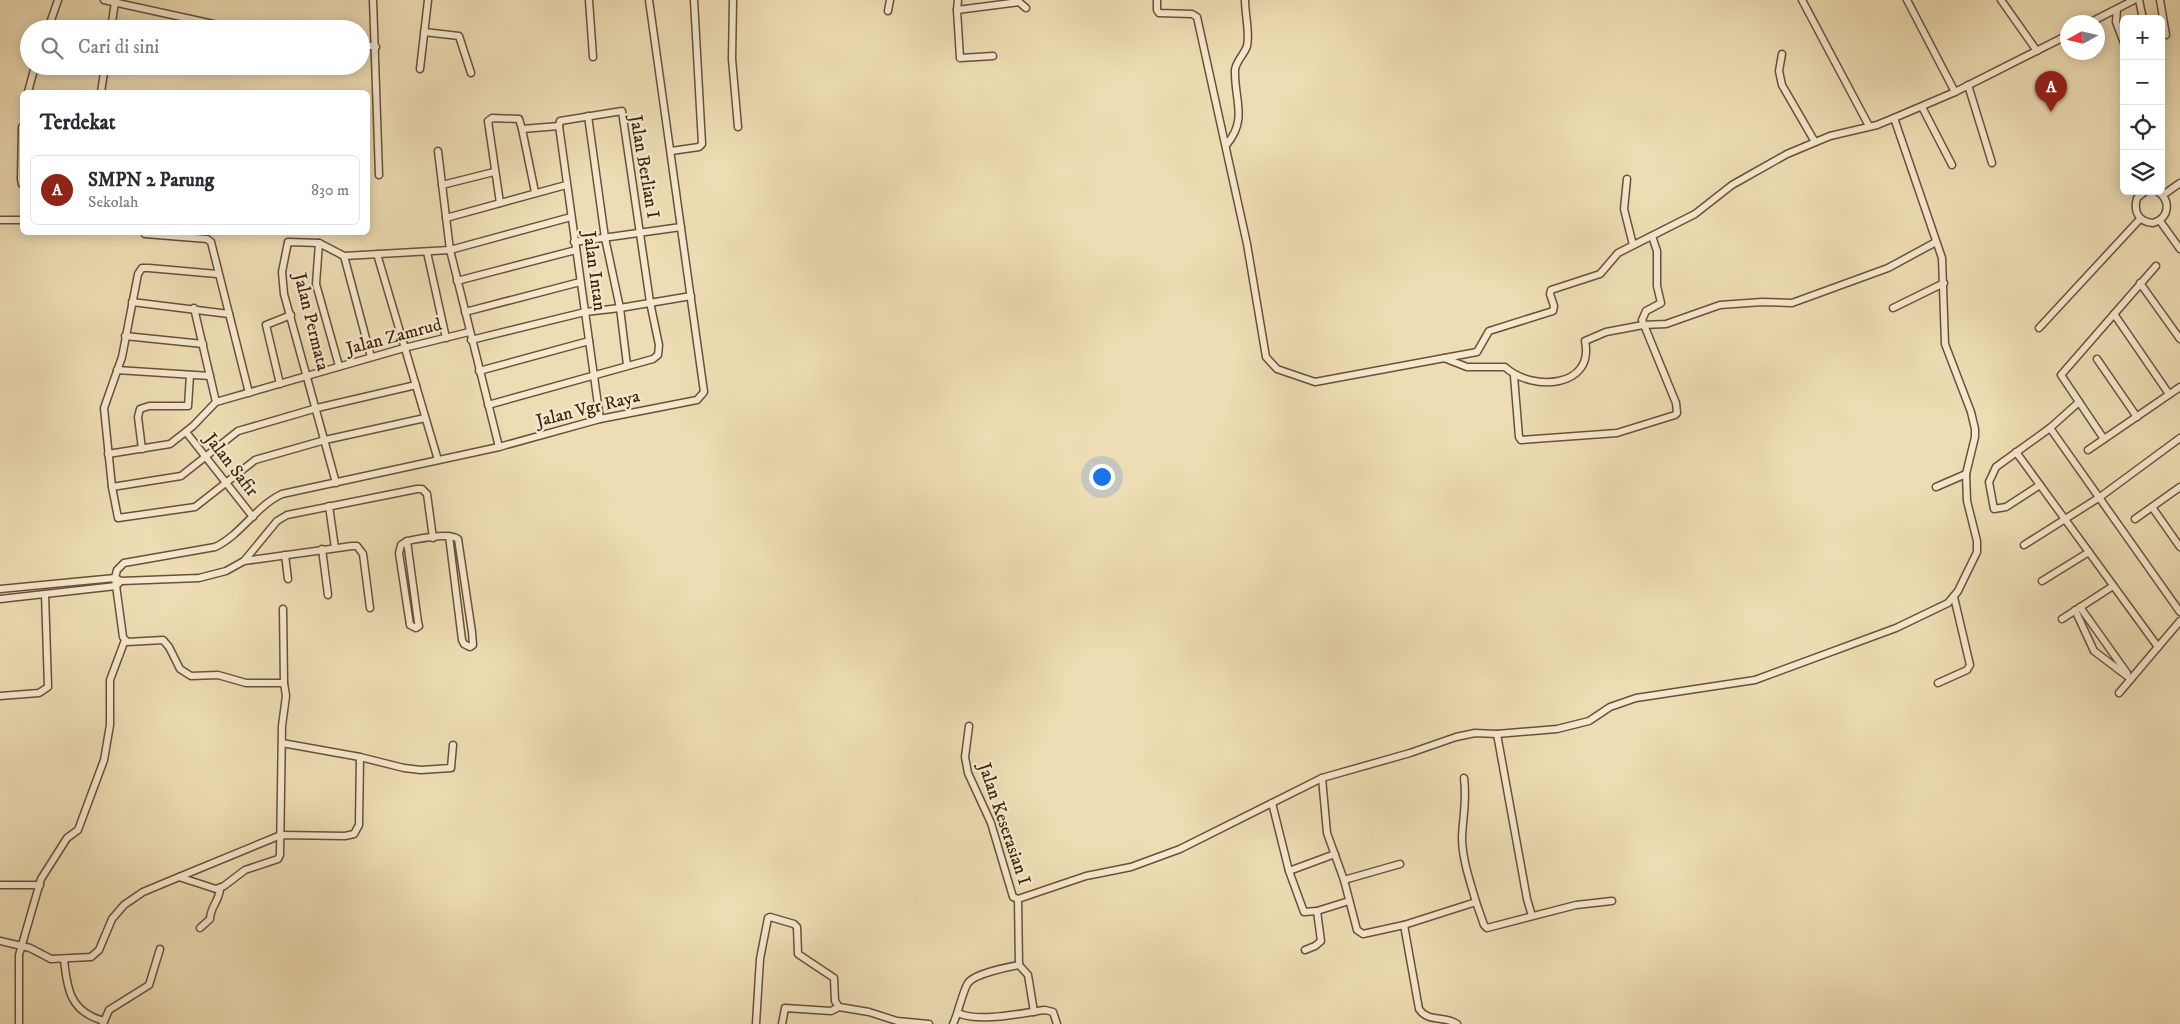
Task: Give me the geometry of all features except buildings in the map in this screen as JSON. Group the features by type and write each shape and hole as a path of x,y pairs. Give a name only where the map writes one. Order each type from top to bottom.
{"street":[{"path":"51,20 58,0"},
{"path":"104,0 196,20"},
{"path":"373,0 379,176"},
{"path":"420,69 428,0"},
{"path":"589,0 593,57"},
{"name":"Jalan Vgr Raya","path":"117,582 120,566 130,561 215,547 225,542 268,501 282,494 499,447 600,419 697,400 701,397 704,392 649,0"},
{"path":"671,152 699,147 702,144 694,0"},
{"path":"733,0 732,59 738,127"},
{"path":"888,11 890,0"},
{"path":"958,0 960,58 993,56"},
{"path":"1157,0 1157,10 1159,13 1192,14 1197,17 1227,144 1255,283 1265,353 1270,364 1286,373 1315,382 1477,352 1489,331 1551,312 1554,308 1550,294 1552,290 1596,276 1607,268 1618,253 1695,214 1732,185 1787,154 1814,142 1894,118 1922,107 2060,39"},
{"path":"1227,144 1238,127 1235,72 1238,61 1244,57 1249,37 1245,0"},
{"path":"1802,0 1869,126"},
{"path":"1907,0 1955,92"},
{"path":"2001,0 2037,51"},
{"path":"2104,15 2134,0"},
{"path":"2138,0 2142,15"},
{"path":"2160,0 2166,35"},
{"path":"112,20 115,2"},
{"path":"957,10 1019,2 1026,8"},
{"path":"2116,9 2116,22 2120,32"},
{"path":"424,32 459,36 471,73"},
{"path":"370,46 376,48"},
{"path":"1782,54 1779,72 1782,85 1814,142"},
{"path":"29,90 33,75"},
{"path":"101,90 104,75"},
{"path":"1968,85 1992,163"},
{"path":"1922,107 1952,165"},
{"name":"Jalan Berlian I","path":"522,129 559,126 560,122 622,110 640,233"},
{"path":"588,116 605,238 620,308 627,365"},
{"path":"1034,1012 1028,975 1019,965 1018,899 1086,876 1130,867 1180,849 1322,778 1401,756 1456,737 1475,733 1497,734 1576,725 1589,721 1621,702 1636,698 1755,680 1896,628 1942,607 1954,597 1977,552 1977,541 1967,501 1966,474 1975,437 1974,428 1971,412 1945,344 1942,258 1894,118"},
{"path":"500,203 494,172 489,119 519,119 535,192"},
{"name":"Jalan Intan","path":"559,126 600,419"},
{"path":"438,151 450,250 499,447"},
{"path":"442,185 494,172"},
{"path":"1627,179 1624,209 1633,245"},
{"path":"2165,190 2180,183"},
{"path":"446,218 566,184"},
{"path":"2141,195 2137,198 2135,205 2140,219 2146,222 2160,221"},
{"path":"2160,221 2168,209 2161,195"},
{"path":"371,357 344,256 450,250 571,217"},
{"path":"2039,328 2140,219"},
{"path":"0,220 20,220"},
{"path":"2160,221 2180,249"},
{"path":"574,242 681,227"},
{"path":"488,405 627,365 653,360 658,355 659,345 650,302 640,233"},
{"path":"156,235 209,240 249,393"},
{"path":"1514,376 1518,437 1521,440 1617,433 1675,415 1677,412 1676,403 1643,325 1642,316 1646,311 1661,302 1657,286 1657,251 1652,236"},
{"name":"Jalan Permata","path":"336,483 317,408 284,294 282,272 286,244 290,241 319,242 344,256"},
{"path":"319,242 316,284 339,366"},
{"path":"1443,358 1467,367 1505,367 1514,376 1540,383 1564,380 1585,364 1587,354 1585,341 1606,332 1643,325 1666,324 1720,305 1762,302 1792,303 1888,268 1936,242"},
{"path":"457,281 576,250"},
{"path":"427,252 446,338"},
{"path":"377,254 438,460"},
{"path":"2104,440 2061,375 2156,266"},
{"path":"217,274 144,268 138,274 117,370 104,408 116,514 121,518 195,507 227,484 255,460 325,440 425,418"},
{"path":"465,312 580,282"},
{"path":"1893,308 1944,283"},
{"path":"2140,283 2180,339"},
{"path":"471,340 584,312 691,296"},
{"path":"132,302 194,308 229,314"},
{"path":"194,308 216,402"},
{"path":"2114,314 2170,394"},
{"path":"280,384 266,325 291,315"},
{"name":"Jalan Zamrud","path":"108,454 170,444 186,432 216,402 371,357 469,332"},
{"path":"125,336 202,344"},
{"path":"479,371 589,341"},
{"path":"2096,358 2137,416"},
{"path":"117,370 210,376"},
{"path":"142,449 138,417 140,410 144,406 188,406 190,375"},
{"path":"112,487 181,476 238,431 317,408 416,385"},
{"path":"2088,450 2180,387"},
{"path":"2040,485 2006,507 1994,509 1989,482 1996,467 2050,428 2079,402"},
{"path":"2050,428 2180,612"},
{"name":"Jalan Safir","path":"186,432 253,517"},
{"path":"2024,544 2100,497 2180,438"},
{"path":"2016,452 2158,647"},
{"path":"1936,487 1966,474"},
{"path":"2135,519 2180,487"},
{"path":"0,589 206,577 226,571 244,561 281,518 328,506 422,489 429,498 433,538"},
{"path":"328,506 335,548"},
{"path":"2152,507 2180,546"},
{"path":"407,541 419,626 416,628 410,625 399,553 401,545 407,541 449,536 456,537 460,543 472,632 473,645 470,647 464,644 462,640 449,536"},
{"path":"244,561 352,546 361,549 370,608"},
{"path":"322,550 328,595"},
{"path":"2042,581 2089,552"},
{"path":"285,555 288,580"},
{"path":"0,599 45,594 117,582"},
{"path":"19,1024 18,962 40,885 67,838 78,830 104,760 110,725 110,680 124,640 117,582"},
{"path":"2062,619 2113,586"},
{"path":"0,696 39,693 48,688 45,594"},
{"path":"1938,683 1967,670 1970,665 1954,597"},
{"path":"179,877 212,889 220,888 245,870 279,857 281,835 282,721 286,702 283,609"},
{"path":"2078,609 2131,679"},
{"path":"2078,609 2094,651 2131,679"},
{"path":"2119,693 2180,620"},
{"path":"124,640 130,642 163,640 169,647 180,669 191,676 218,675 246,683 284,683"},
{"name":"Jalan Keserasian I","path":"970,726 965,756 968,773 991,823 1013,896 1018,899"},
{"path":"1497,734 1527,899 1532,916"},
{"path":"282,743 360,757 404,768 449,769 452,765 453,745"},
{"path":"0,941 38,951 48,959 94,956 112,919 119,910 143,892 281,835 345,836 354,834 359,825 360,757"},
{"path":"1322,778 1325,825 1344,880 1357,930 1363,934 1404,925 1476,902"},
{"path":"1464,778 1466,796 1462,836 1464,855 1476,902 1484,925 1487,928 1576,905 1612,901"},
{"path":"1272,803 1289,871 1304,912 1317,911 1349,901"},
{"path":"1289,871 1335,854"},
{"path":"1344,880 1400,864"},
{"path":"0,886 40,885"},
{"path":"200,928 210,919 210,910 219,897 220,888"},
{"path":"1305,950 1315,946 1320,941 1317,911"},
{"path":"756,1024 760,959 768,918 770,917 794,924 797,927 798,954 834,978 835,1001 838,1007"},
{"path":"1404,925 1419,1009 1428,1017 1450,1020 1457,1024"},
{"path":"64,959 75,1003 82,1013 104,1022 109,1010 149,985 160,949"},
{"path":"953,1024 966,988 972,979 1019,965"},
{"path":"782,1024 785,1008 831,1011 838,1007 869,1012 898,1021 929,1024"},
{"path":"958,1013 966,1016 995,1016 1053,1012 1057,1024"}],"place":[{"name":"SMPN 2 Parung","path":"2051,112"}]}
